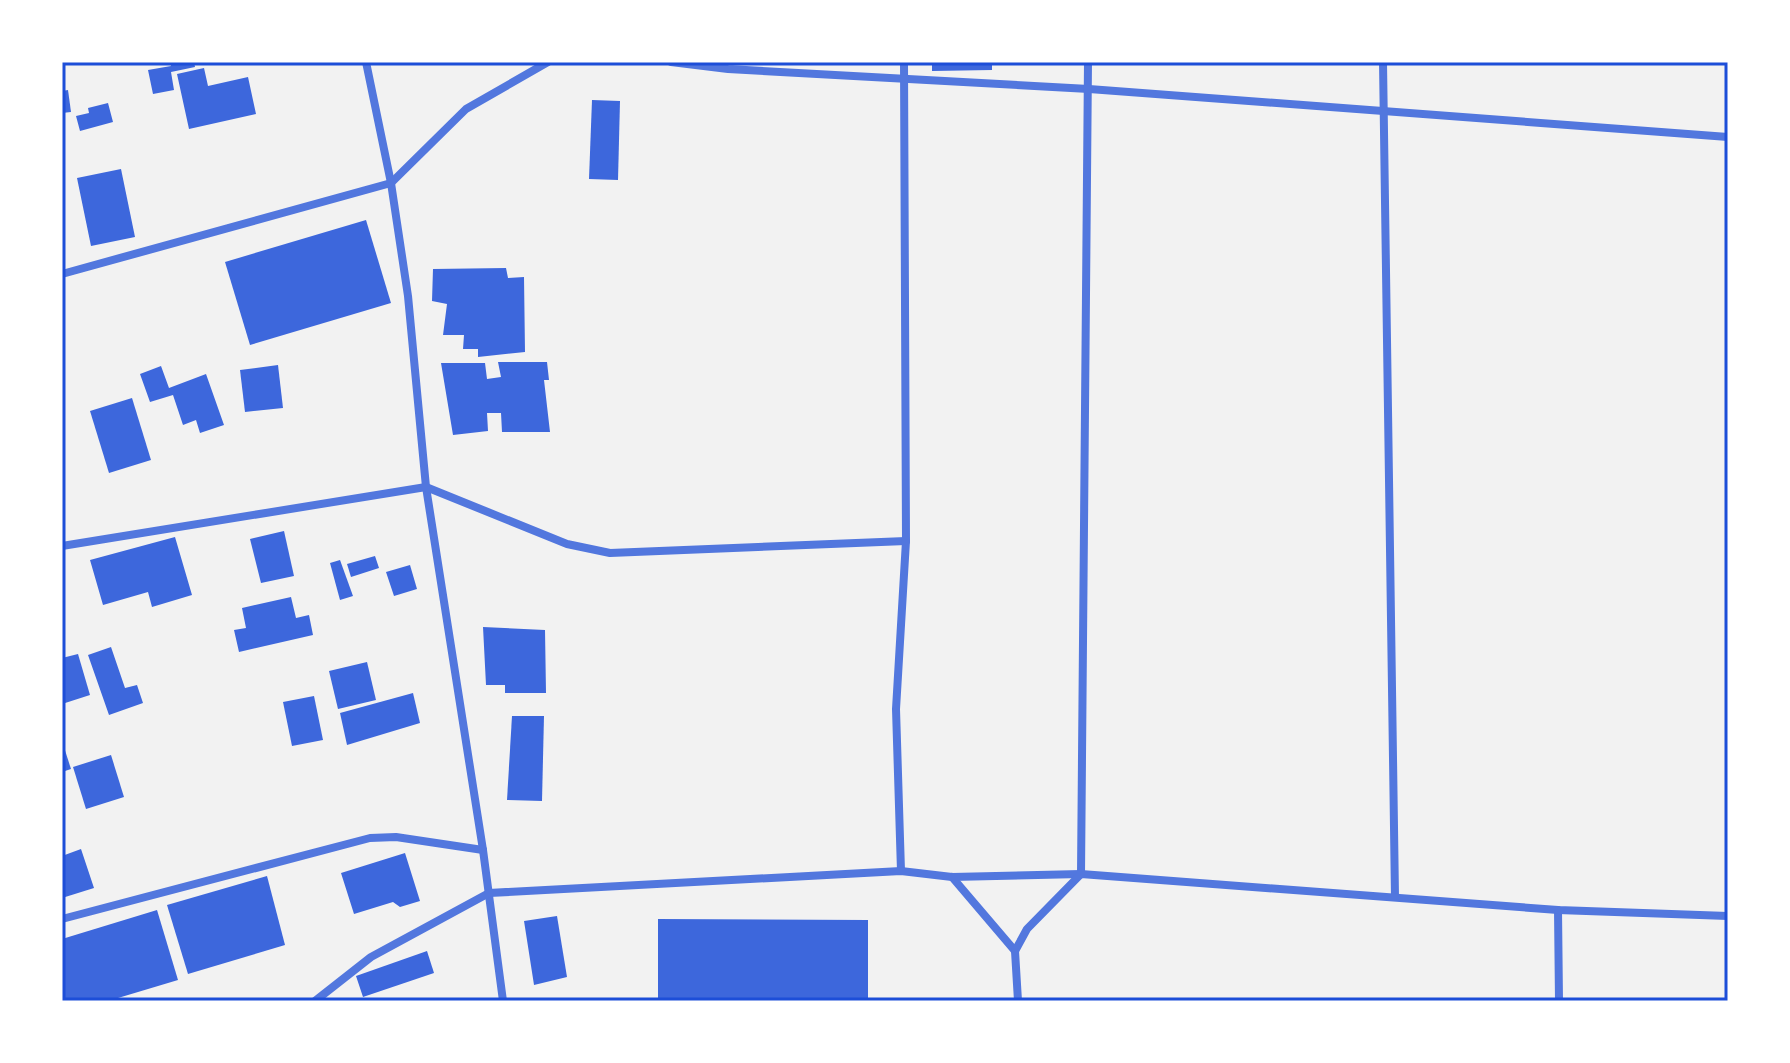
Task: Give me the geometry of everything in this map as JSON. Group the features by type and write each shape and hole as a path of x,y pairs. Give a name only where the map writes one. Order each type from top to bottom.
{"street":[{"path":"366,62 391,183 408,296 426,487 483,850 503,1001"},
{"path":"62,274 391,183 466,109 548,62"},
{"path":"671,62 728,69 1089,89 1728,137"},
{"path":"901,871 896,709 906,541 904,62"},
{"path":"1018,1001 1015,951 1027,929 1081,874 1088,62"},
{"path":"1383,62 1395,897"},
{"path":"62,546 426,487 567,544 610,553 906,541"},
{"path":"62,919 370,838 396,837 483,850"},
{"path":"315,1001 371,957 489,893 901,871 952,877 1081,874 1558,910 1728,916"},
{"path":"952,877 1015,951"},
{"path":"1558,910 1559,1001"}],"building":[{"path":"170,62 194,62 195,67 171,72 174,90 153,94 148,70 171,66"},
{"path":"932,62 992,62 992,70 932,71"},
{"path":"204,68 208,86 248,77 256,114 189,129 177,74"},
{"path":"68,90 71,112 62,113 62,91"},
{"path":"592,100 620,101 618,180 589,179"},
{"path":"108,103 113,122 80,131 76,116 89,113 88,108"},
{"path":"121,169 135,237 91,246 77,178"},
{"path":"366,220 391,303 250,345 225,262"},
{"path":"506,268 508,278 524,277 525,352 478,357 478,349 463,349 464,335 443,335 447,304 432,301 433,269"},
{"path":"498,362 547,362 549,380 544,380 550,432 502,432 501,413 487,413 488,431 453,435 441,363 485,363 487,379 501,377"},
{"path":"278,365 283,408 245,412 240,370"},
{"path":"161,366 169,388 206,374 224,425 200,433 196,420 183,425 173,395 150,402 140,374"},
{"path":"132,398 151,460 109,473 90,411"},
{"path":"284,531 294,576 261,583 250,539"},
{"path":"175,537 192,595 152,607 148,592 103,605 90,560"},
{"path":"375,556 379,568 351,577 347,564"},
{"path":"340,560 353,596 340,600 330,563"},
{"path":"410,565 417,589 394,596 386,572"},
{"path":"291,597 296,618 309,615 313,635 239,652 234,630 246,628 242,608"},
{"path":"483,627 545,630 546,693 505,693 505,685 486,685"},
{"path":"111,647 125,688 137,685 143,703 109,715 88,655"},
{"path":"78,654 90,695 62,704 62,658"},
{"path":"367,662 376,700 338,709 329,671"},
{"path":"413,693 420,723 347,745 340,713"},
{"path":"314,696 323,740 292,746 283,702"},
{"path":"512,716 544,716 542,801 507,800"},
{"path":"62,741 71,769 62,772"},
{"path":"111,755 124,797 86,809 73,767"},
{"path":"81,849 94,888 62,898 62,856"},
{"path":"405,853 420,901 400,907 393,902 354,914 341,873"},
{"path":"267,876 285,945 188,974 167,905"},
{"path":"157,910 178,980 108,1001 63,1001 62,939"},
{"path":"557,916 567,977 534,985 524,921"},
{"path":"658,919 868,920 868,1001 658,1001"},
{"path":"427,951 434,973 363,997 356,976"}]}
